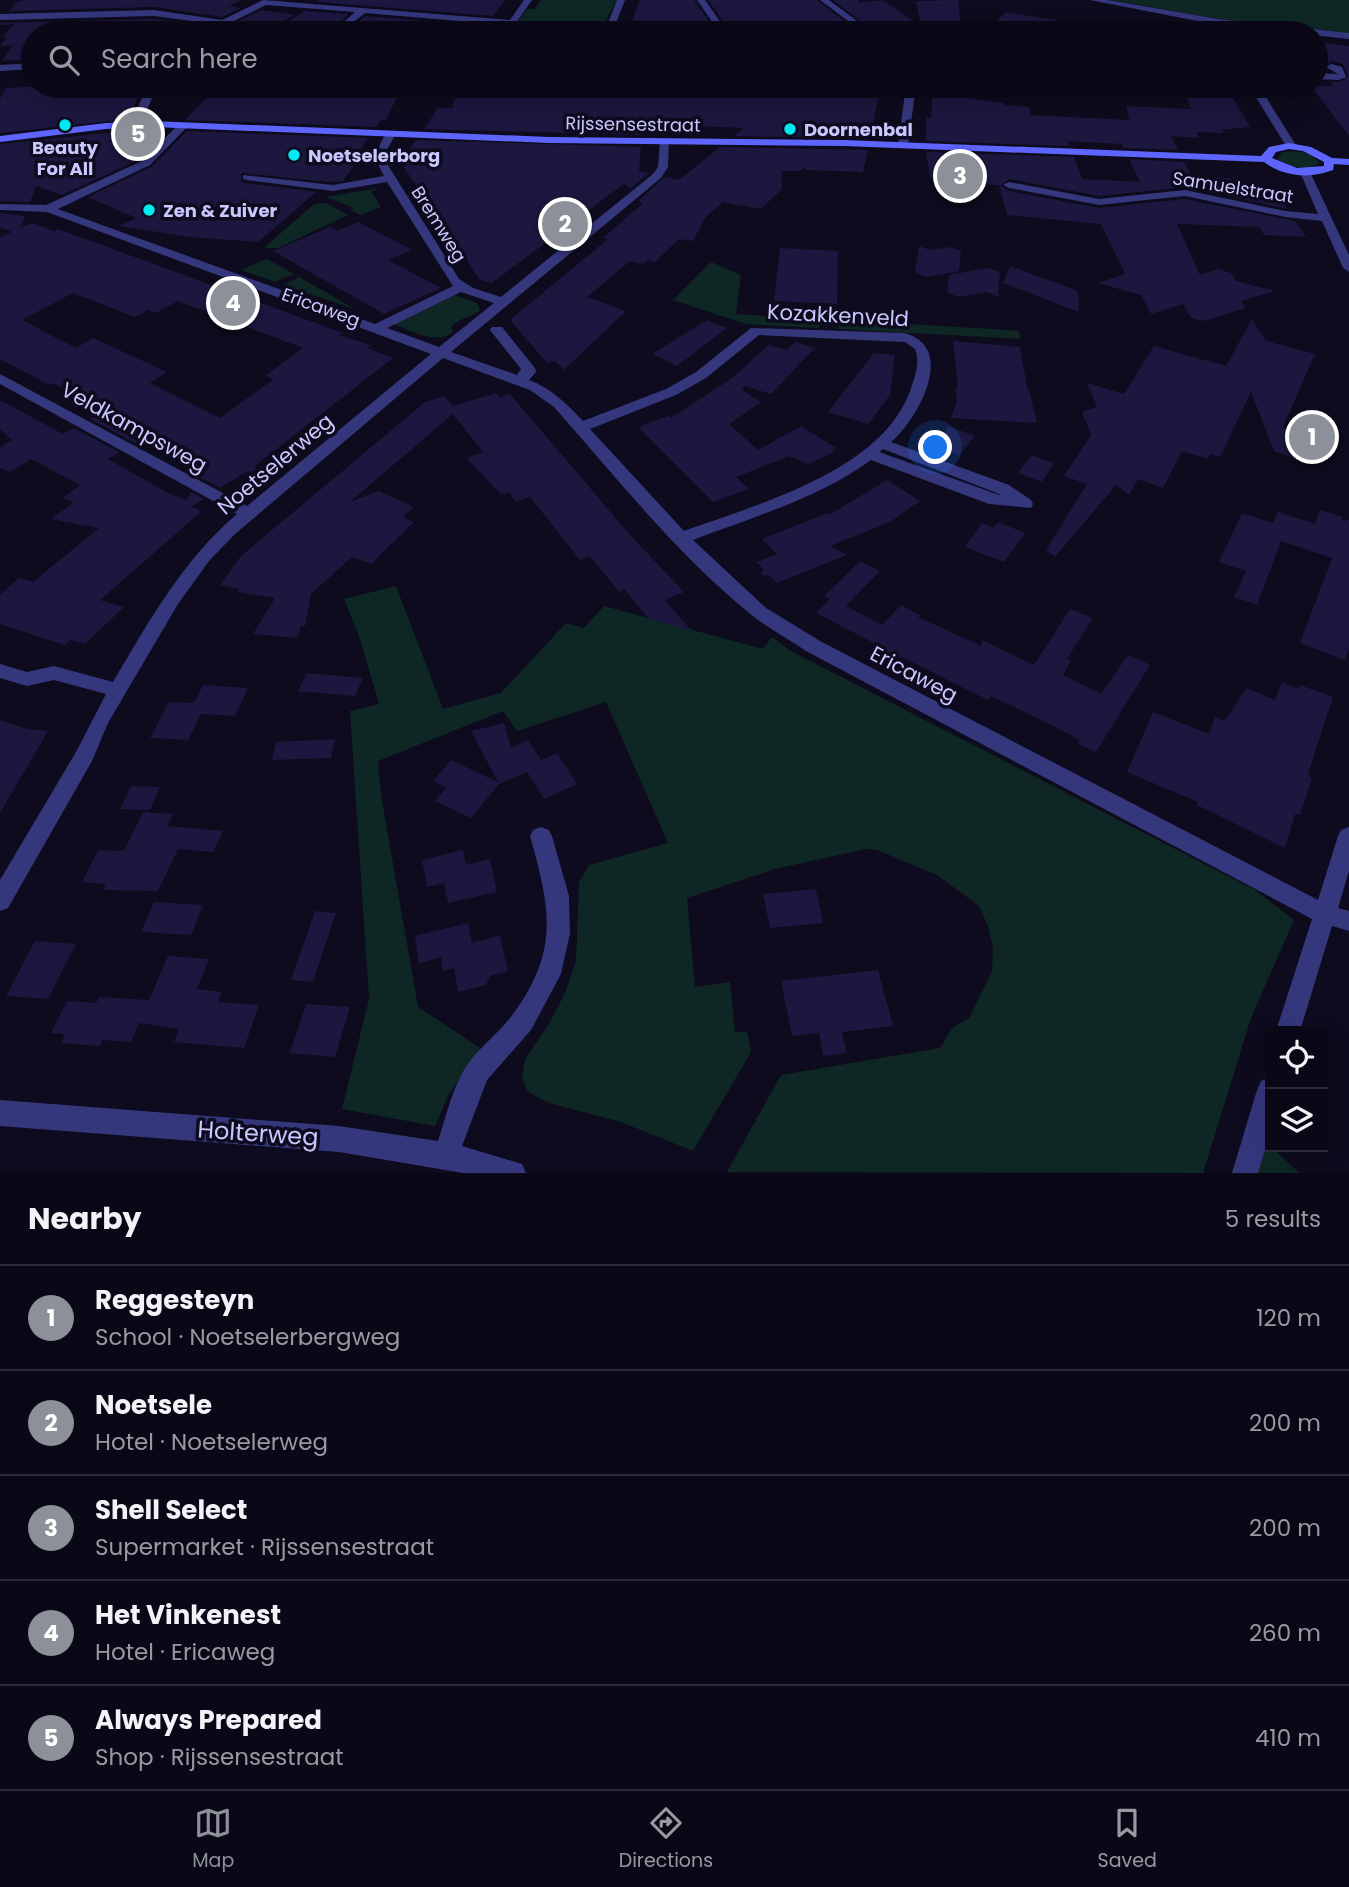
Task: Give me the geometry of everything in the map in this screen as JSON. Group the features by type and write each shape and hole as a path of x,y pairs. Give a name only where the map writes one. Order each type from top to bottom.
{"main road":[{"name":"Rijssensestraat","path":"0,139 136,124 391,134 903,145 1267,159"},
{"path":"1329,161 1330,166 1324,171 1305,172 1286,169 1267,159 1266,154 1269,151 1292,147 1317,153 1329,161 1349,162"}],"street":[{"path":"513,21 528,0"},
{"path":"613,21 621,0"},
{"path":"701,0 716,21"},
{"path":"824,0 853,21"},
{"path":"1094,0 1212,21"},
{"path":"227,21 267,1 487,21"},
{"path":"350,21 362,11"},
{"path":"0,18 154,13 209,21"},
{"path":"1328,34 1349,36"},
{"path":"0,68 21,67"},
{"path":"1328,76 1343,75 1339,69 1331,67"},
{"path":"136,124 147,98"},
{"path":"903,145 909,98"},
{"path":"1261,98 1292,147"},
{"path":"48,209 138,168 184,125"},
{"name":"Bremweg","path":"391,134 380,155 389,178 452,277 462,287 501,302"},
{"name":"Noetselerweg","path":"0,901 85,755 118,690 189,574 217,542 327,446 657,176 663,167 665,141"},
{"path":"1305,172 1349,268"},
{"name":"Bremweg","path":"247,177 333,188 389,178"},
{"name":"Samuelstraat","path":"1009,185 1099,202 1185,193 1285,214 1327,218"},
{"name":"Ericaweg","path":"0,207 35,206 48,209 520,380 548,395 581,427 681,538 760,612 813,646 1324,914 1349,922"},
{"path":"379,327 462,287"},
{"path":"497,330 528,368 529,372 520,380"},
{"name":"Kozakkenveld","path":"581,427 671,391 701,375 756,331 904,337 916,340 922,346 924,367 919,394 903,419 876,449 811,488 681,538"},
{"name":"Veldkampsweg","path":"0,378 248,513"},
{"path":"876,449 1003,489 1025,504 995,500 876,449"},
{"path":"0,671 27,679 54,673 118,690"},
{"path":"446,1155 470,1086 478,1071 522,1022 549,974 559,933 558,896 541,836"},
{"path":"1290,1026 1349,836"},
{"path":"1245,1173 1265,1107"},
{"name":"Holterweg","path":"0,1113 339,1139 446,1155 513,1173"}],"green space":[{"path":"541,0 617,0 605,21 518,21 527,9 535,9"},
{"path":"1110,0 1349,0 1349,33 1328,31 1328,21 1219,19"},
{"path":"1282,152 1303,152 1319,163 1304,168 1292,166 1277,159"},
{"path":"379,188 371,191 381,207 361,215 351,210 354,208 326,197"},
{"path":"326,203 348,215 278,248 264,248 314,204"},
{"path":"267,259 294,274 275,282 241,270"},
{"path":"711,262 741,275 736,314 1019,331 1021,339 838,329 838,323 819,322 819,328 746,324 673,300"},
{"path":"299,277 357,310 283,285"},
{"path":"454,295 477,303 480,310 451,326 453,332 446,336 423,336 393,324"},
{"path":"396,586 443,709 501,693 566,623 584,628 604,606 763,649 772,637 791,651 1255,890 1294,920 1251,1018 1203,1173 727,1172 781,1075 940,1048 952,1028 969,1018 992,971 993,948 988,926 979,906 937,875 877,850 866,849 775,869 687,898 695,987 730,982 735,1032 747,1032 751,1052 693,1151 621,1122 549,1103 528,1092 522,1078 525,1059 549,1024 565,993 576,961 579,882 589,865 668,843 606,702 517,731 503,711 378,761 381,795 418,1007 480,1048 449,1094 435,1126 342,1109 369,999 350,711 379,704 360,639 344,599"},
{"path":"1262,1139 1265,1142 1265,1152 1277,1152 1300,1173 1253,1173"}],"building":[{"path":"242,0 229,6 241,8 222,17 154,7 9,11 18,1"},
{"path":"505,0 493,16 317,2"},
{"path":"640,0 694,0 709,21 632,21"},
{"path":"708,0 817,0 844,21 723,21"},
{"path":"833,0 859,0 859,3 882,0 914,21 860,21"},
{"path":"958,0 961,21 920,21 916,1"},
{"path":"261,10 295,15 284,21 239,21"},
{"path":"304,11 349,14 342,21 289,21"},
{"path":"1006,12 1060,21 997,21"},
{"path":"366,16 426,21 360,21"},
{"path":"154,19 169,21 77,21"},
{"path":"21,22 21,60 2,61 13,45 0,46 7,37 3,37 14,24 0,23"},
{"path":"1328,43 1349,46 1349,136 1320,98 1328,98 1328,86 1333,86 1330,82 1340,82 1348,76 1343,64 1332,61 1328,64"},
{"path":"21,87 21,98 137,98 130,119 0,133 0,99 6,88"},
{"path":"206,98 397,98 386,120 382,119 376,127 185,120"},
{"path":"456,98 878,98 870,138 734,136 744,128 658,125 657,132 641,131 641,135 424,129 438,108 452,108"},
{"path":"932,98 968,98 1030,107 1031,115 1129,120 1126,106 1191,109 1187,98 1233,98 1250,127 1222,130 1224,133 1196,132 1199,138 1171,136 1178,150 1124,148 1122,144 1068,141 1070,146 926,141 926,117 931,118"},
{"path":"135,130 166,133 140,159 62,195 36,186 30,202 0,201 0,144"},
{"path":"187,131 368,138 351,163 356,163 343,181 241,173 241,181 246,183 316,192 258,242 190,237 119,226 136,218 88,197 151,167"},
{"path":"416,140 641,147 639,171 649,173 630,189 625,183 492,283 480,280 401,163"},
{"path":"720,147 868,150 863,172 805,170 805,167 799,171 781,171 782,189 761,209 723,202 705,218 693,241 679,239 655,262 648,260 643,264 630,261 587,297 626,311 564,370 555,361 547,363 510,320 608,239 603,238 642,204 639,200 665,177 679,180"},
{"path":"926,152 1074,157 1082,179 1140,182 1129,159 1184,162 1192,176 1230,178 1235,185 1273,187 1287,209 1186,187 1099,196 1009,179 1001,186 1009,191 1099,208 1185,199 1295,221 1306,237 1264,235 1259,227 1177,224 1200,275 1218,269 1231,273 1236,281 1275,291 1241,301 1245,308 1204,321 1191,318 1183,304 1151,314 1141,295 1097,283 1125,274 1101,224 1007,215 999,185 942,183 941,178 930,178"},
{"path":"0,213 25,216 20,228 32,223 54,231 58,229 343,333 339,335 370,345 367,348 393,358 256,465 255,471 246,472 220,488 201,478 210,466 149,435 135,443 90,419 107,410 52,383 49,385 0,359 0,237 12,232 0,227","holes":["73,293 135,317 148,310 156,313 178,301 303,348 265,376 274,379 220,418 150,383 167,372 93,338 76,348 22,320"]},
{"path":"358,222 412,250 388,260 441,288 384,314 273,251 330,227 337,231"},
{"path":"919,246 930,250 951,247 961,251 959,271 926,277 915,272"},
{"path":"780,248 838,251 837,304 774,301"},
{"path":"1010,266 1078,291 1079,312 1003,283"},
{"path":"988,268 1000,272 998,297 987,292 958,297 947,292 949,275"},
{"path":"1252,319 1266,341 1315,354 1283,427 1298,433 1313,465 1274,451 1251,392 1220,457 1210,454 1208,459 1182,451 1163,488 1138,479 1129,495 1116,485 1055,557 1046,550 1087,484 1064,476 1091,435 1082,412 1097,407 1087,383 1124,394 1154,346 1226,366"},
{"path":"707,320 727,328 677,366 652,354"},
{"path":"953,341 1020,347 1037,423 951,418 957,400 955,388 958,388"},
{"path":"795,342 815,348 771,394 744,386 742,390 761,402 729,424 758,450 801,426 836,448 832,450 834,452 808,464 789,456 736,477 749,489 713,502 638,427 668,416 671,418 735,376 768,345 787,350"},
{"path":"874,353 895,355 890,395 868,424 828,412"},
{"path":"496,393 500,397 510,394 630,535 684,592 665,600 691,630 649,619 624,589 620,593 590,556 580,560 530,497 516,502 509,492 502,495 466,458 483,452 453,414 350,502 379,491 414,507 403,517 414,522 371,564 352,557 311,594 305,626 301,626 297,638 253,634 275,598 238,592 239,589 220,585 241,556 425,402 445,396 453,406"},
{"path":"0,400 63,434 74,428 119,452 108,459 170,494 186,500 191,492 204,499 191,507 202,511 100,600 124,607 85,644 71,640 65,645 0,624 0,595 19,578 33,582 99,528 51,519 74,502 63,498 80,485 31,459 10,472 0,468 0,447 12,440 0,429"},
{"path":"948,426 975,436 959,455 941,448"},
{"path":"1031,455 1054,463 1042,482 1018,473"},
{"path":"887,480 920,501 890,522 830,546 847,555 777,583 770,576 761,575 763,569 757,562 777,554 762,539 827,513 829,515"},
{"path":"1320,510 1343,517 1342,520 1349,519 1349,648 1345,660 1300,643 1332,558 1281,541 1257,605 1234,597 1246,571 1219,562 1242,513 1273,523 1278,512 1315,524"},
{"path":"998,522 1025,533 1004,562 965,547 982,523 993,528"},
{"path":"860,561 880,571 846,606 882,625 901,605 920,615 918,617 981,646 982,640 1034,665 1070,609 1093,618 1067,659 1071,661 1063,675 1101,694 1128,655 1150,665 1096,752 1078,744 1080,740 991,696 988,700 901,657 899,659 882,650 884,648 816,613 830,599 824,596"},
{"path":"307,673 363,678 355,696 298,691"},
{"path":"1282,682 1299,689 1300,685 1333,697 1308,774 1312,779 1300,815 1295,814 1285,848 1197,805 1198,802 1127,772 1153,712 1209,734 1215,717 1224,721 1247,688 1275,700"},
{"path":"203,685 248,688 235,716 201,714 188,740 150,738 169,702 194,703"},
{"path":"0,720 27,729 48,731 0,813"},
{"path":"504,723 511,748 528,740 541,760 557,753 577,784 544,799 527,772 499,784 471,818 435,801 446,788 433,781 451,760 498,782 471,731"},
{"path":"335,739 331,758 272,760 276,742"},
{"path":"131,786 160,787 150,810 120,809"},
{"path":"143,812 173,814 167,826 223,831 213,852 178,849 158,891 103,890 106,884 82,882 98,850 124,851"},
{"path":"463,850 466,865 490,859 497,892 448,903 444,883 427,887 422,860"},
{"path":"816,889 823,923 770,928 763,894"},
{"path":"154,902 203,905 191,935 141,932"},
{"path":"315,911 336,913 313,982 291,980"},
{"path":"468,923 472,943 500,935 508,972 490,976 486,985 458,992 454,968 443,971 441,957 419,964 415,936"},
{"path":"35,941 76,944 48,999 6,996"},
{"path":"168,956 209,959 197,989 222,992 218,1002 259,1005 244,1048 174,1042 179,1029 139,1023 131,1042 102,1040 100,1046 61,1043 65,1034 51,1033 67,1001 96,1003 99,997 149,1000"},
{"path":"878,970 893,1026 842,1032 847,1053 823,1056 819,1033 792,1036 781,981"},
{"path":"306,1004 350,1007 335,1057 290,1053"}],"place":[{"name":"Beauty For All","path":"65,125"},
{"name":"Doornenbal","path":"790,129"},
{"name":"Always Prepared","path":"138,134"},
{"name":"Noetselerborg","path":"294,155"},
{"name":"Shell Select","path":"960,176"},
{"name":"Zen & Zuiver","path":"149,210"},
{"name":"Noetsele","path":"565,224"},
{"name":"Het Vinkenest","path":"233,303"},
{"name":"Reggesteyn","path":"1312,437"}]}
